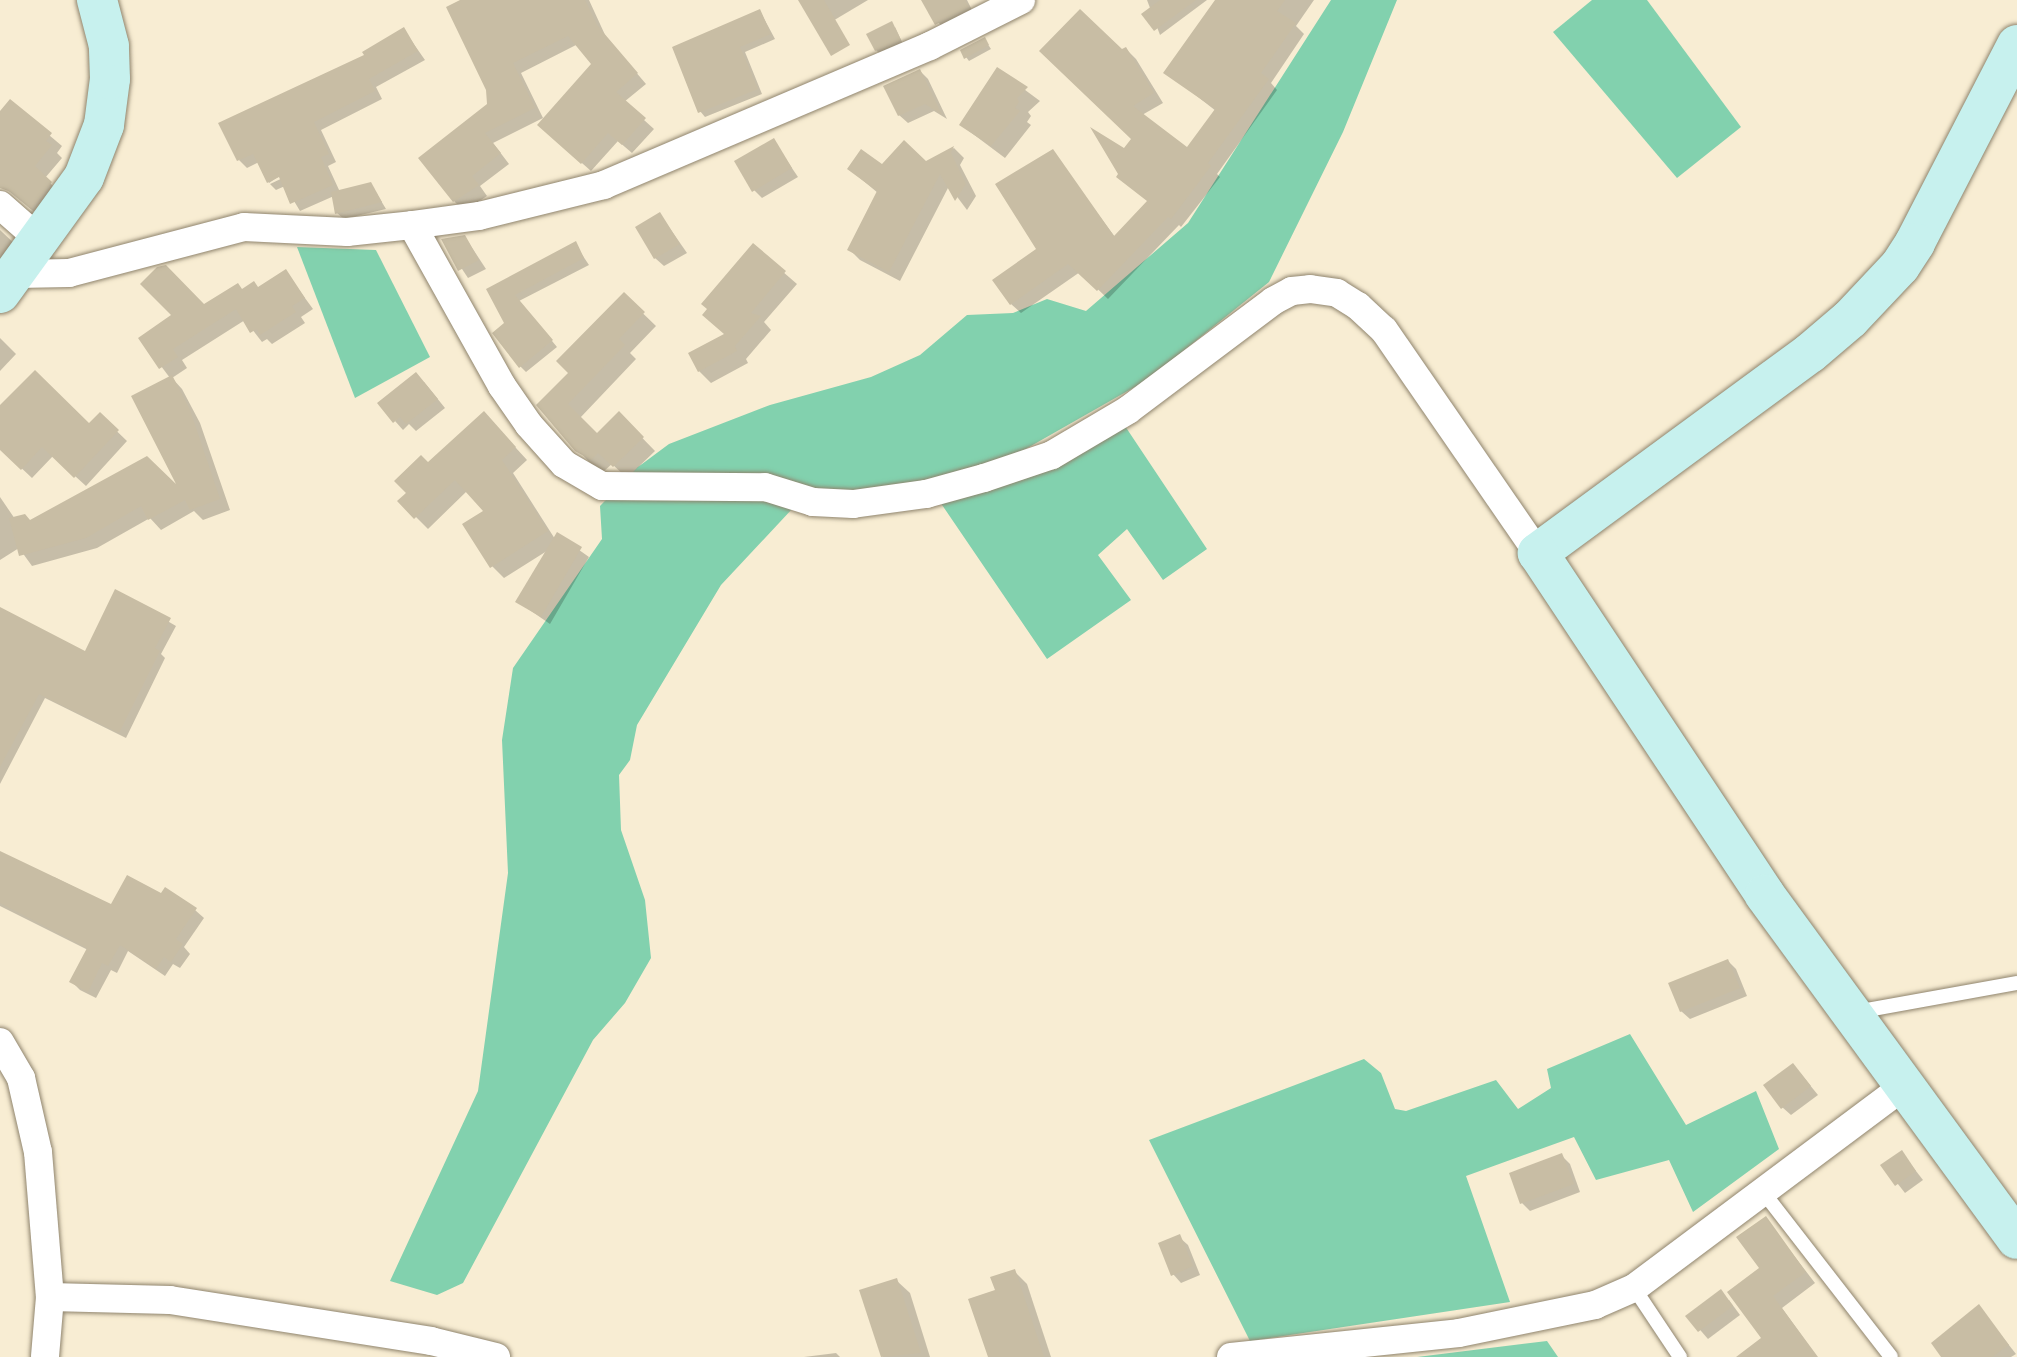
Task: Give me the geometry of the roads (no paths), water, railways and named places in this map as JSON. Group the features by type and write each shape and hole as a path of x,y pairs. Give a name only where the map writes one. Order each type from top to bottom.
{"street":[{"path":"9,284 84,177 104,125 110,79 109,46 97,0"},
{"path":"9,284 69,273 244,227 347,232 412,225 479,216 604,185 930,46 1021,0"},
{"path":"1538,553 1810,353 1850,319 1900,266 1915,243 2017,45"},
{"path":"0,205 41,241"},
{"path":"412,225 502,386 529,425 564,464 602,486 765,487 813,502 853,504 926,494 1052,455 1128,410 1273,301 1292,291 1310,289 1337,293 1358,306 1384,330 1538,553 1765,895 2017,1239"},
{"path":"0,1042 10,1085 38,1152 50,1297 45,1357"},
{"path":"1231,1357 1459,1333 1595,1305 1634,1288 1903,1087"},
{"path":"50,1297 170,1300 355,1328 460,1354 496,1357"}],"lane":[{"path":"1851,1013 2017,983"},
{"path":"1764,1193 1891,1357"},
{"path":"1634,1288 1680,1357"}]}
